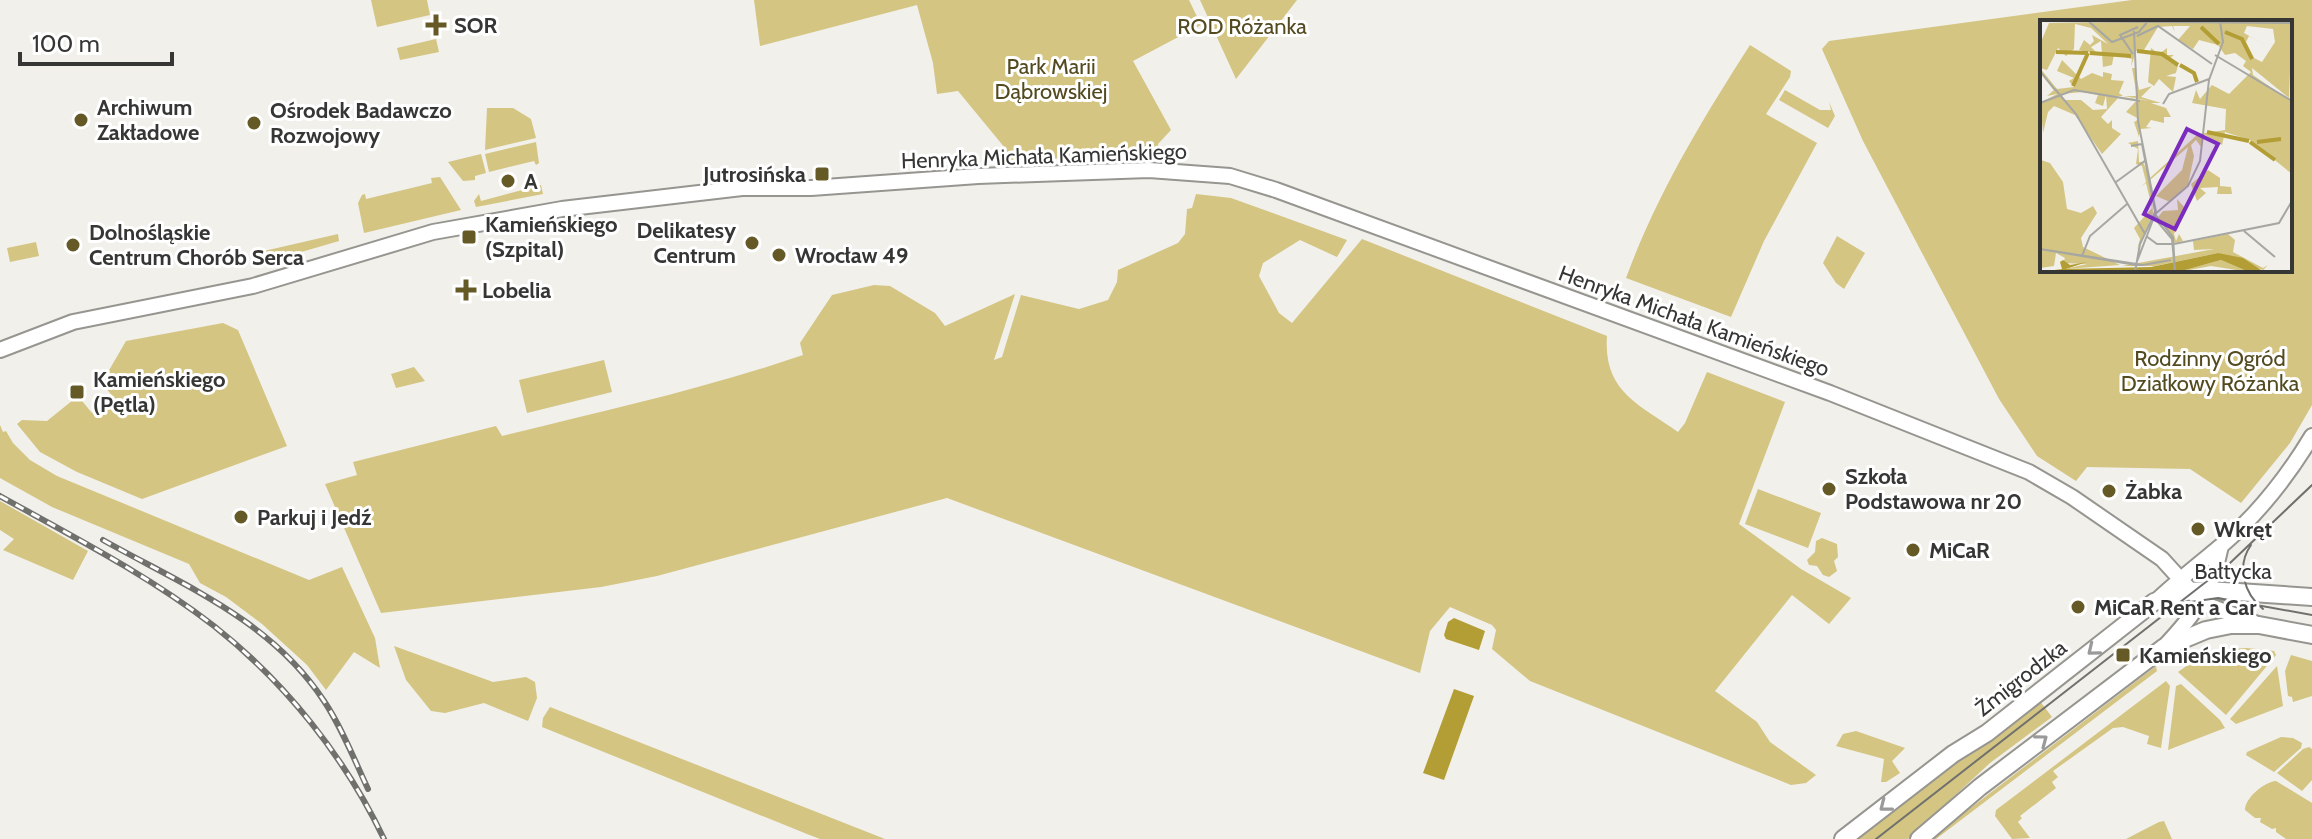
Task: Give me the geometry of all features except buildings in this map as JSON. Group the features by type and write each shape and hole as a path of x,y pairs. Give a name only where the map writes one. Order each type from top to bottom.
{"main road":[{"name":"Bałtycka","path":"2154,602 2184,585 2205,596 2312,597"},
{"name":"Żmigrodzka","path":"1843,839 1953,754 1987,733 2154,602"},
{"name":"Bałtycka","path":"2163,648 2206,630 2231,625 2259,625 2312,635"},
{"path":"1919,839 1980,787 2163,648"}],"street":[{"name":"Henryka Michała Kamieńskiego","path":"0,350 73,322 219,294 433,232 550,210 734,189 854,186 978,176 1140,170 1213,173 1276,190 1830,393 2029,472 2157,554 2184,585"},
{"path":"2184,585 2283,478 2312,436"},
{"path":"2163,648 2190,620 2205,596 2221,546"},
{"name":"Bałtycka","path":"2205,596 2259,625"}],"green space":[{"path":"371,0 427,0 430,15 377,27"},
{"name":"Park Marii Dąbrowskiej","path":"754,0 1189,0 1201,25 1133,61 1171,130 1158,144 1163,155 1009,160 1005,148 958,91 937,94 933,63 917,5 760,46"},
{"name":"ROD Różanka","path":"1200,0 1297,0 1236,79"},
{"name":"Rodzinny Ogród Działkowy Różanka","path":"2132,0 2312,0 2312,405 2290,443 2241,503 2190,469 2087,467 2076,481 2037,456 1999,399 1863,141 1822,49 1829,41"},
{"path":"436,39 439,52 400,60 397,48"},
{"path":"1750,45 1791,71 1766,114 1817,143 1764,241 1731,317 1626,278 1682,158"},
{"path":"1785,90 1820,110 1831,110 1829,102 1835,116 1828,128 1779,100"},
{"path":"487,108 513,108 531,119 536,138 485,150"},
{"path":"536,142 539,163 536,165 534,161 489,172 485,154"},
{"path":"481,154 486,173 475,176 475,180 463,181 448,162"},
{"path":"440,177 461,210 364,233 358,203 362,195 365,194 366,199 432,183 431,178"},
{"path":"541,185 543,194 476,207 474,201 479,194 481,201"},
{"path":"1196,194 1231,198 1347,240 1337,257 1300,240 1263,263 1259,276 1279,313 1292,323 1362,239 1607,336 1607,355 1617,383 1637,404 1678,432 1707,372 1785,402 1739,524 1801,569 1851,598 1829,624 1792,595 1715,691 1757,722 1770,742 1816,775 1806,783 1791,785 1530,681 1492,649 1496,630 1492,625 1450,607 1430,631 1420,673 947,498 657,576 601,587 381,613 325,484 357,475 353,462 496,426 502,436 691,389 803,355 800,343 832,295 874,285 890,286 935,313 945,326 1015,294 994,360 1002,357 1021,295 1079,309 1108,300 1117,282 1118,270 1178,243 1185,234 1187,209 1192,208"},
{"path":"338,234 339,241 267,262 264,251"},
{"path":"1837,236 1865,253 1844,289 1836,283 1823,263"},
{"path":"36,242 39,256 10,262 7,248"},
{"path":"223,323 238,330 287,446 142,499 77,472 40,452 17,424 22,420 47,421 78,396 92,413 113,397 99,379 108,372 126,341"},
{"path":"604,360 612,392 527,413 519,380"},
{"path":"414,367 425,381 396,388 391,374"},
{"path":"0,425 30,460 57,476 309,580 342,567 375,638 380,668 354,652 326,690 307,665 262,624 226,597 200,583 189,564 52,507 0,478"},
{"path":"1758,489 1821,513 1808,548 1745,524"},
{"path":"0,501 88,551 73,580 3,550 14,539 0,530"},
{"path":"1822,538 1837,544 1838,557 1834,561 1837,571 1829,577 1823,575 1817,566 1809,565 1807,560 1815,552 1816,541"},
{"path":"394,646 493,682 526,677 535,682 537,698 528,721 484,703 445,713 431,711 406,680"},
{"path":"2247,648 2274,651 2276,655 2226,715 2178,672 2211,654"},
{"path":"2291,655 2312,661 2312,696 2293,702 2292,697 2288,696 2285,671"},
{"path":"2156,666 2157,671 1936,839 1930,839"},
{"path":"2277,666 2283,706 2236,724 2230,719"},
{"path":"2166,681 2170,686 2161,748 2147,744 2149,736 2123,727 2113,728 2053,771 2058,777 2052,782 2056,788 2020,816 2022,818 2018,822 2030,838 2012,839 1995,816 1996,810"},
{"path":"2181,684 2225,728 2168,750 2176,686"},
{"path":"2039,700 2052,717 1990,763 1908,839 1856,839 1942,771"},
{"path":"550,707 885,839 820,839 807,834 542,727 543,718"},
{"path":"1856,731 1905,748 1892,761 1900,773 1881,782 1884,759 1836,746 1843,734"},
{"path":"2281,737 2293,738 2302,743 2301,748 2274,772 2246,755 2247,752"},
{"path":"2309,747 2312,749 2312,780 2302,791 2277,773"},
{"path":"2276,781 2312,803 2312,839 2286,839 2276,832 2276,828 2272,829 2260,822 2261,818 2255,818 2245,810 2256,791"},
{"path":"2164,821 2172,839 2126,839 2159,822"}],"shaded area":[{"path":"1454,618 1485,631 1479,650 1446,639 1444,635 1448,622"},
{"path":"1454,689 1474,696 1444,780 1423,773"}],"tram line":[{"path":"1876,839 2229,564 2312,485"},
{"path":"2251,545 2244,562 2244,579 2251,596 2263,609"},
{"path":"2183,603 2218,598 2312,615"}],"railway":[{"path":"0,496 163,590 240,648 289,696 332,750 384,839"},
{"path":"103,540 224,607 278,648 303,673 324,701 368,789"}],"place":[{"name":"SOR","path":"436,25"},
{"name":"Archiwum Zakładowe","path":"81,120"},
{"name":"Ośrodek Badawczo Rozwojowy","path":"254,123"},
{"name":"Jutrosińska","path":"822,174"},
{"name":"A","path":"508,181"},
{"name":"Kamieńskiego (Szpital)","path":"469,237"},
{"name":"Delikatesy Centrum","path":"752,243"},
{"name":"Dolnośląskie Centrum Chorób Serca","path":"73,245"},
{"name":"Wrocław 49","path":"779,255"},
{"name":"Lobelia","path":"466,290"},
{"name":"Kamieńskiego (Pętla)","path":"77,392"},
{"name":"Szkoła Podstawowa nr 20","path":"1829,489"},
{"name":"Żabka","path":"2109,491"},
{"name":"Parkuj i Jedź","path":"241,517"},
{"name":"Wkręt","path":"2198,529"},
{"name":"MiCaR","path":"1913,550"},
{"name":"MiCaR Rent a Car","path":"2078,607"},
{"name":"Kamieńskiego","path":"2123,655"}]}
